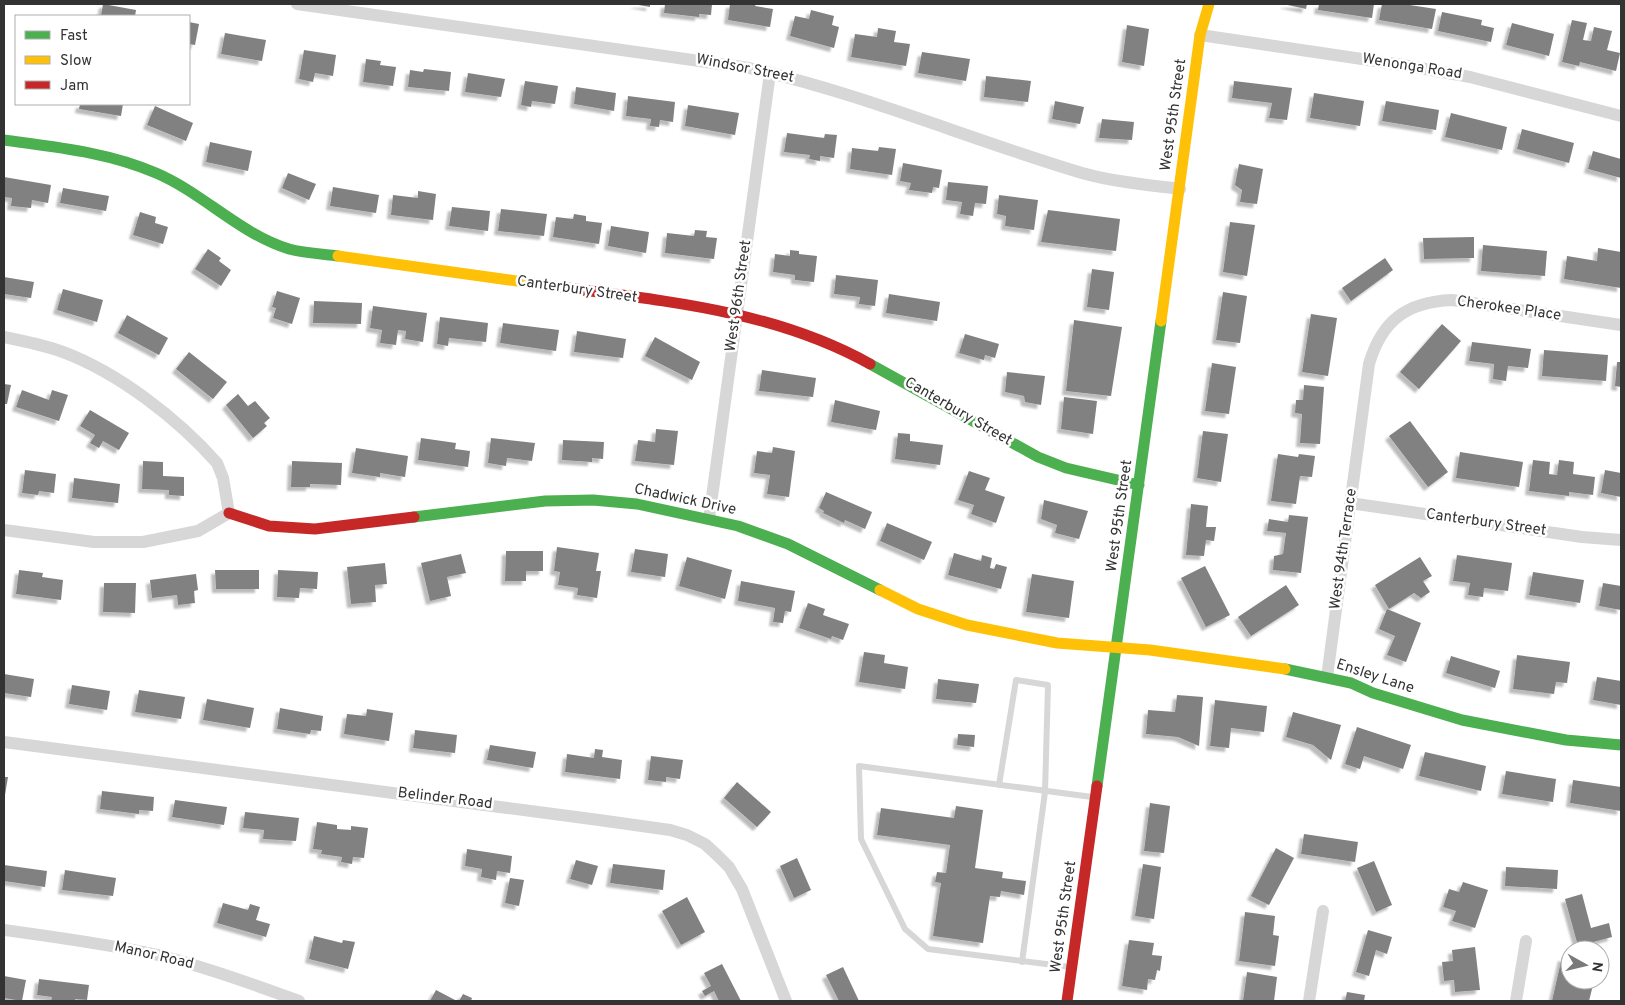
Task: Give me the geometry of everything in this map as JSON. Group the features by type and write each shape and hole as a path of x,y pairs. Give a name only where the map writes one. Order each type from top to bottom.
{"street":[{"name":"Windsor Street","path":"297,4 714,62 770,73 889,107 1083,173 1180,189"},
{"name":"West 95th Street","path":"1197,4 1200,35"},
{"name":"West 95th Street","path":"1068,1001 1200,35 1208,4"},
{"name":"Wenonga Road","path":"1200,35 1470,77 1621,116"},
{"name":"West 96th Street","path":"709,519 770,73"},
{"name":"Canterbury Street","path":"4,140 87,152 123,160 157,174 194,193 251,232 289,249 737,314 777,324 843,349 1038,457 1066,468 1139,485"},
{"name":"Cherokee Place","path":"1361,421 1369,364 1374,347 1389,324 1414,306 1433,301 1452,300 1621,324"},
{"path":"4,337 62,352 93,365 146,400 217,463 224,478 229,513 198,531 143,542 94,542 4,530"},
{"name":"West 94th Terrace","path":"1327,676 1361,421"},
{"name":"Chadwick Drive","path":"229,513 269,526 316,529 545,501 593,500 637,504 738,526 788,544 918,609 967,625 1057,643 1117,647"},
{"name":"Canterbury Street","path":"1350,503 1582,537 1621,540"},
{"name":"Ensley Lane","path":"1117,647 1296,670 1327,676 1462,720 1566,740 1621,745"},
{"name":"Belinder Road","path":"4,742 600,820 670,830 687,835 705,844 729,867 742,889 786,1001"},
{"path":"1309,1001 1323,911"},
{"name":"Manor Road","path":"4,930 77,940 158,955 246,981 299,1001"},
{"path":"1516,1001 1526,941"}],"lane":[{"path":"999,785 1016,680 1048,685 1045,792 1022,962"},
{"path":"1072,968 928,949 905,929 861,839 859,766 1045,792 1096,797"}],"building":[{"path":"103,4 136,10 135,15 101,15"},
{"path":"633,4 650,4 650,7"},
{"path":"665,4 712,4 711,15 699,14 699,17 664,13"},
{"path":"730,4 756,4 755,6 773,9 770,27 728,20"},
{"path":"1283,4 1307,4 1306,9"},
{"path":"1319,4 1374,4 1372,18 1318,10"},
{"path":"1382,4 1403,4 1436,9 1432,29 1379,20"},
{"path":"811,10 834,16 832,25 839,27 834,48 790,36 795,16 809,19"},
{"path":"1442,12 1482,20 1481,25 1494,28 1491,42 1438,31"},
{"path":"1572,20 1587,23 1583,40 1591,41 1594,27 1612,31 1607,50 1620,53 1616,71 1580,62 1579,66 1562,62"},
{"path":"190,22 199,24 195,45 190,44"},
{"path":"1512,23 1554,34 1549,56 1506,45"},
{"path":"1127,25 1149,29 1144,66 1122,62"},
{"path":"878,28 896,31 894,42 910,44 906,66 851,57 855,34 877,37"},
{"path":"225,33 266,40 262,61 221,54"},
{"path":"304,50 336,55 333,76 315,73 313,82 299,79"},
{"path":"922,52 970,59 966,81 918,73"},
{"path":"366,59 381,61 380,65 396,67 393,86 363,82"},
{"path":"424,69 451,72 449,91 408,87 410,70 423,72"},
{"path":"468,73 505,79 501,97 465,92"},
{"path":"986,76 1031,81 1028,102 984,97"},
{"path":"525,81 558,86 555,104 532,101 531,107 521,105"},
{"path":"1234,81 1292,88 1287,120 1269,118 1272,103 1232,98"},
{"path":"576,87 616,93 614,111 574,104"},
{"path":"1314,93 1364,101 1360,126 1310,118"},
{"path":"628,96 675,102 673,122 660,120 659,127 650,126 651,119 626,116"},
{"path":"1055,101 1084,107 1080,124 1052,119"},
{"path":"1386,101 1439,110 1436,130 1382,121"},
{"path":"80,105 123,105 121,116 79,109"},
{"path":"688,105 739,113 735,135 685,126"},
{"path":"155,106 193,123 186,141 147,125"},
{"path":"1451,113 1507,127 1502,150 1445,137"},
{"path":"1102,119 1134,122 1132,140 1099,138"},
{"path":"1522,129 1574,143 1569,163 1517,149"},
{"path":"787,133 824,138 825,134 837,135 834,158 820,156 820,161 809,159 810,155 784,152"},
{"path":"210,142 252,151 248,171 206,162"},
{"path":"879,147 896,149 892,175 850,169 852,148 878,151"},
{"path":"1593,151 1621,159 1621,178 1588,169"},
{"path":"903,163 942,170 939,188 933,187 932,193 909,190 911,183 900,181"},
{"path":"1239,164 1263,169 1257,204 1240,202 1242,190 1235,185"},
{"path":"288,173 316,184 309,200 282,188"},
{"path":"4,177 51,185 48,203 32,200 31,208 11,206 12,198 4,197"},
{"path":"948,182 988,186 986,204 975,203 973,216 960,214 962,202 946,200"},
{"path":"333,187 379,195 376,213 330,206"},
{"path":"63,188 109,196 106,211 60,203"},
{"path":"418,191 436,194 433,220 391,215 393,195 418,198"},
{"path":"999,195 1038,200 1034,230 1005,226 1006,216 997,214"},
{"path":"452,207 490,211 488,231 449,226"},
{"path":"501,209 547,214 544,236 498,231"},
{"path":"1048,210 1120,219 1116,251 1041,242"},
{"path":"140,212 156,217 155,223 168,227 163,244 133,235"},
{"path":"574,214 586,216 586,221 602,223 599,244 553,237 556,217 573,219"},
{"path":"1230,222 1255,225 1247,276 1223,272"},
{"path":"611,226 649,232 646,253 608,246"},
{"path":"695,230 707,231 706,237 717,238 714,259 665,253 667,233 694,236"},
{"path":"1474,237 1474,258 1424,259 1423,238"},
{"path":"1483,245 1547,251 1545,276 1481,271"},
{"path":"1598,248 1621,252 1621,288 1564,279 1567,256 1597,261"},
{"path":"208,249 221,258 219,261 231,270 221,286 195,269"},
{"path":"790,250 799,251 799,254 817,256 814,282 795,280 795,275 773,272 775,254 790,256"},
{"path":"1385,258 1393,270 1351,301 1342,288"},
{"path":"1092,269 1114,272 1109,310 1087,307"},
{"path":"836,275 878,280 875,306 859,304 860,297 834,294"},
{"path":"4,277 34,282 31,298 4,294"},
{"path":"63,289 103,300 97,322 57,310"},
{"path":"277,291 300,298 292,324 273,318 276,308 272,307"},
{"path":"1223,292 1247,296 1240,343 1216,340"},
{"path":"889,294 940,302 937,321 886,313"},
{"path":"314,301 362,303 361,324 313,323"},
{"path":"373,306 427,313 423,342 405,339 406,331 398,330 396,345 380,343 382,330 370,328"},
{"path":"1311,314 1337,318 1328,376 1302,372"},
{"path":"127,315 168,338 159,355 118,333"},
{"path":"440,317 488,323 486,342 449,338 448,346 437,344"},
{"path":"1074,320 1122,327 1111,396 1066,391"},
{"path":"503,323 559,330 556,351 500,343"},
{"path":"1442,324 1461,341 1419,389 1400,372"},
{"path":"577,331 626,339 623,358 574,352"},
{"path":"965,334 999,344 995,358 985,355 984,360 959,353"},
{"path":"655,337 700,362 692,380 645,356"},
{"path":"1472,342 1531,349 1528,368 1508,366 1506,381 1493,379 1494,364 1469,361"},
{"path":"1544,350 1608,355 1606,381 1542,376"},
{"path":"189,352 227,382 213,399 176,369"},
{"path":"1617,362 1621,362 1621,387 1615,386"},
{"path":"1212,363 1236,367 1229,414 1205,411"},
{"path":"762,370 816,378 813,397 759,391"},
{"path":"1007,372 1045,376 1041,405 1025,402 1024,396 1005,392"},
{"path":"4,384 11,385 7,404 4,404"},
{"path":"1304,385 1324,387 1320,444 1300,443 1302,414 1295,413 1296,400 1303,400"},
{"path":"22,390 49,400 52,390 68,395 59,421 16,407"},
{"path":"238,394 248,406 255,401 270,418 264,423 267,426 253,438 226,405"},
{"path":"1064,397 1097,401 1093,434 1061,429"},
{"path":"835,400 880,411 876,430 831,422"},
{"path":"90,410 129,433 119,450 103,441 99,448 90,443 95,435 80,426"},
{"path":"1410,421 1448,472 1428,487 1389,436"},
{"path":"656,429 678,431 674,465 635,461 638,440 655,442"},
{"path":"1203,431 1228,434 1221,482 1197,478"},
{"path":"898,433 910,434 910,441 943,445 940,465 895,459"},
{"path":"421,438 456,443 455,449 470,451 468,467 418,460"},
{"path":"491,438 535,443 532,461 507,458 506,466 488,463"},
{"path":"563,440 604,442 603,459 592,458 592,462 562,460"},
{"path":"773,447 795,451 789,497 767,494 770,475 754,473 757,451 772,453"},
{"path":"356,448 408,456 405,477 380,473 380,477 352,473"},
{"path":"1460,452 1523,462 1519,487 1456,478"},
{"path":"1278,454 1298,457 1299,454 1315,456 1312,477 1300,476 1296,504 1271,501"},
{"path":"1533,460 1550,462 1549,474 1557,475 1559,460 1574,462 1573,474 1595,477 1593,495 1569,492 1569,496 1529,491"},
{"path":"143,461 163,462 163,476 184,477 184,496 169,495 169,490 142,489"},
{"path":"292,461 342,463 341,485 310,484 310,487 291,487"},
{"path":"25,470 56,474 54,493 39,491 38,495 22,493"},
{"path":"1605,470 1621,473 1621,497 1601,493"},
{"path":"969,471 990,478 985,490 1005,497 996,523 971,514 974,505 958,500"},
{"path":"74,478 120,484 118,503 72,498"},
{"path":"826,492 872,512 865,529 845,520 844,523 823,513 824,511 819,508"},
{"path":"1044,500 1088,511 1079,539 1055,533 1057,525 1041,519"},
{"path":"1191,504 1208,506 1206,527 1216,527 1214,541 1206,540 1204,556 1186,555"},
{"path":"1289,515 1308,517 1301,573 1273,570 1274,556 1283,554 1286,533 1267,531 1269,519 1288,522"},
{"path":"887,523 932,542 924,560 880,541"},
{"path":"557,547 599,553 596,571 601,571 597,598 577,595 578,588 558,585 560,572 554,571"},
{"path":"635,549 668,554 665,577 631,572"},
{"path":"506,551 543,551 543,571 526,571 526,581 505,581"},
{"path":"954,553 981,561 982,555 992,558 990,568 994,569 996,564 1007,567 1001,589 948,575"},
{"path":"461,554 466,573 447,577 451,596 430,601 421,563"},
{"path":"1457,555 1512,563 1508,591 1484,588 1483,597 1468,595 1470,583 1453,581"},
{"path":"687,557 732,570 725,599 679,586"},
{"path":"1420,557 1432,576 1423,581 1430,592 1421,598 1414,593 1389,609 1375,585"},
{"path":"385,563 387,584 375,585 376,602 351,604 347,567"},
{"path":"1205,566 1230,615 1206,627 1181,578"},
{"path":"19,570 43,573 42,577 63,580 61,600 16,594"},
{"path":"215,570 259,570 259,589 216,589"},
{"path":"278,570 318,572 317,589 300,588 299,598 277,597"},
{"path":"1533,572 1584,580 1580,603 1529,595"},
{"path":"196,574 198,590 194,591 195,603 178,605 177,595 152,598 150,580"},
{"path":"1032,574 1074,581 1069,618 1026,612"},
{"path":"741,581 795,591 791,612 785,611 783,623 773,622 775,608 738,601"},
{"path":"104,583 136,583 135,613 103,612"},
{"path":"1603,583 1621,586 1621,610 1599,606"},
{"path":"1286,585 1299,605 1251,636 1238,617"},
{"path":"808,603 825,609 823,615 849,624 843,640 832,636 831,639 799,628"},
{"path":"1387,609 1421,623 1406,662 1387,655 1395,636 1379,629"},
{"path":"864,652 885,655 884,663 908,667 905,689 859,682"},
{"path":"1517,655 1570,662 1567,683 1556,682 1554,694 1513,689"},
{"path":"1451,656 1500,671 1495,688 1446,673"},
{"path":"4,674 34,679 31,697 4,693"},
{"path":"1597,677 1621,681 1621,705 1593,700"},
{"path":"938,679 979,684 976,703 936,699"},
{"path":"72,685 110,691 107,710 69,704"},
{"path":"139,690 185,697 181,719 135,712"},
{"path":"1177,695 1203,697 1199,746 1178,737 1146,734 1148,710 1175,712"},
{"path":"207,699 254,708 250,728 203,720"},
{"path":"1215,700 1267,706 1264,732 1231,728 1229,748 1210,746"},
{"path":"280,708 323,716 321,731 311,730 310,734 277,729"},
{"path":"367,709 393,713 389,741 344,734 347,714 366,716"},
{"path":"1293,712 1341,725 1331,760 1313,745 1286,737"},
{"path":"1357,727 1411,745 1403,769 1364,756 1360,769 1345,764"},
{"path":"415,730 457,735 455,753 413,748"},
{"path":"958,734 975,735 974,747 957,745"},
{"path":"490,745 536,752 533,768 487,760"},
{"path":"595,749 603,750 602,757 622,760 620,779 565,772 567,754 594,758"},
{"path":"1425,752 1486,766 1481,791 1419,776"},
{"path":"651,756 683,760 680,779 666,777 666,782 648,780"},
{"path":"1506,771 1556,779 1553,802 1502,794"},
{"path":"4,777 8,777 5,795 4,794"},
{"path":"1573,780 1621,787 1621,811 1570,803"},
{"path":"737,782 771,812 757,827 724,798"},
{"path":"102,791 154,797 153,811 139,810 139,814 100,809"},
{"path":"175,800 227,807 224,825 172,817"},
{"path":"1150,803 1170,806 1164,853 1144,851"},
{"path":"956,806 983,810 975,868 1003,872 1002,878 1026,881 1024,895 1001,891 1000,897 990,896 983,943 933,936 941,883 935,882 937,872 946,873 950,845 877,835 881,808 954,818"},
{"path":"245,812 299,818 296,841 263,839 264,830 243,828"},
{"path":"317,822 337,825 337,829 351,830 351,826 368,828 364,858 353,857 352,864 341,862 342,857 321,854 322,850 313,849"},
{"path":"1304,834 1358,842 1355,862 1301,854"},
{"path":"1276,848 1294,858 1269,905 1251,896"},
{"path":"467,849 512,856 510,873 497,871 496,880 481,877 482,869 465,866"},
{"path":"797,858 811,890 794,898 780,866"},
{"path":"576,860 598,866 592,885 570,879"},
{"path":"1374,861 1392,905 1376,912 1357,868"},
{"path":"613,864 665,870 663,890 610,883"},
{"path":"1143,864 1161,867 1154,919 1135,916"},
{"path":"4,865 47,871 45,887 4,881"},
{"path":"1506,867 1558,870 1557,889 1505,886"},
{"path":"65,870 116,878 113,896 62,890"},
{"path":"510,878 524,880 519,906 505,903"},
{"path":"1463,882 1488,890 1475,928 1452,921 1456,911 1443,907 1449,889 1459,892"},
{"path":"1582,894 1591,928 1609,923 1612,937 1601,940 1576,940 1565,899"},
{"path":"687,897 705,932 681,945 662,911"},
{"path":"223,903 248,910 250,904 260,907 256,920 270,924 266,937 217,923"},
{"path":"1245,912 1275,916 1273,935 1279,936 1275,966 1239,961"},
{"path":"1368,930 1392,937 1387,954 1376,950 1369,976 1356,972"},
{"path":"314,936 342,943 343,940 355,942 348,969 309,959"},
{"path":"1129,940 1154,943 1152,955 1162,956 1160,971 1157,970 1155,980 1148,979 1147,990 1122,986"},
{"path":"1475,947 1480,990 1455,992 1454,980 1444,981 1442,962 1453,961 1452,950"},
{"path":"722,964 741,1001 719,1001 714,991 705,996 702,991 711,986 704,973"},
{"path":"1560,966 1560,990 1592,990 1589,1001 1552,1001"},
{"path":"843,967 859,1001 839,1001 826,975"},
{"path":"1247,972 1277,977 1274,1001 1243,1001"},
{"path":"4,976 26,980 22,1001 4,998"},
{"path":"39,979 89,985 87,1000 51,1001 52,997 37,995"},
{"path":"436,990 457,1001 430,1001"},
{"path":"1347,992 1365,995 1364,1001 1345,1001"},
{"path":"463,994 472,998 471,1001 459,1001"}],"traffic: fast":[{"path":"4,140 81,151 138,166 173,181 254,234 271,242 289,249 338,256"},
{"path":"1097,786 1161,321"},
{"path":"870,364 1038,457 1066,468 1139,485"},
{"path":"414,517 545,501 593,500 637,504 738,526 788,544 880,590"},
{"path":"1285,669 1351,683 1373,693 1462,720 1566,740 1621,745"}],"traffic: slow":[{"path":"1161,321 1200,35 1209,4"},
{"path":"338,256 538,284"},
{"path":"880,590 918,609 967,625 1057,643 1150,650 1285,669"}],"traffic: jam":[{"path":"538,284 666,301 750,318 791,330 831,345 870,364"},
{"path":"229,513 269,526 315,529 414,517"},
{"path":"1067,1001 1097,786"}]}
